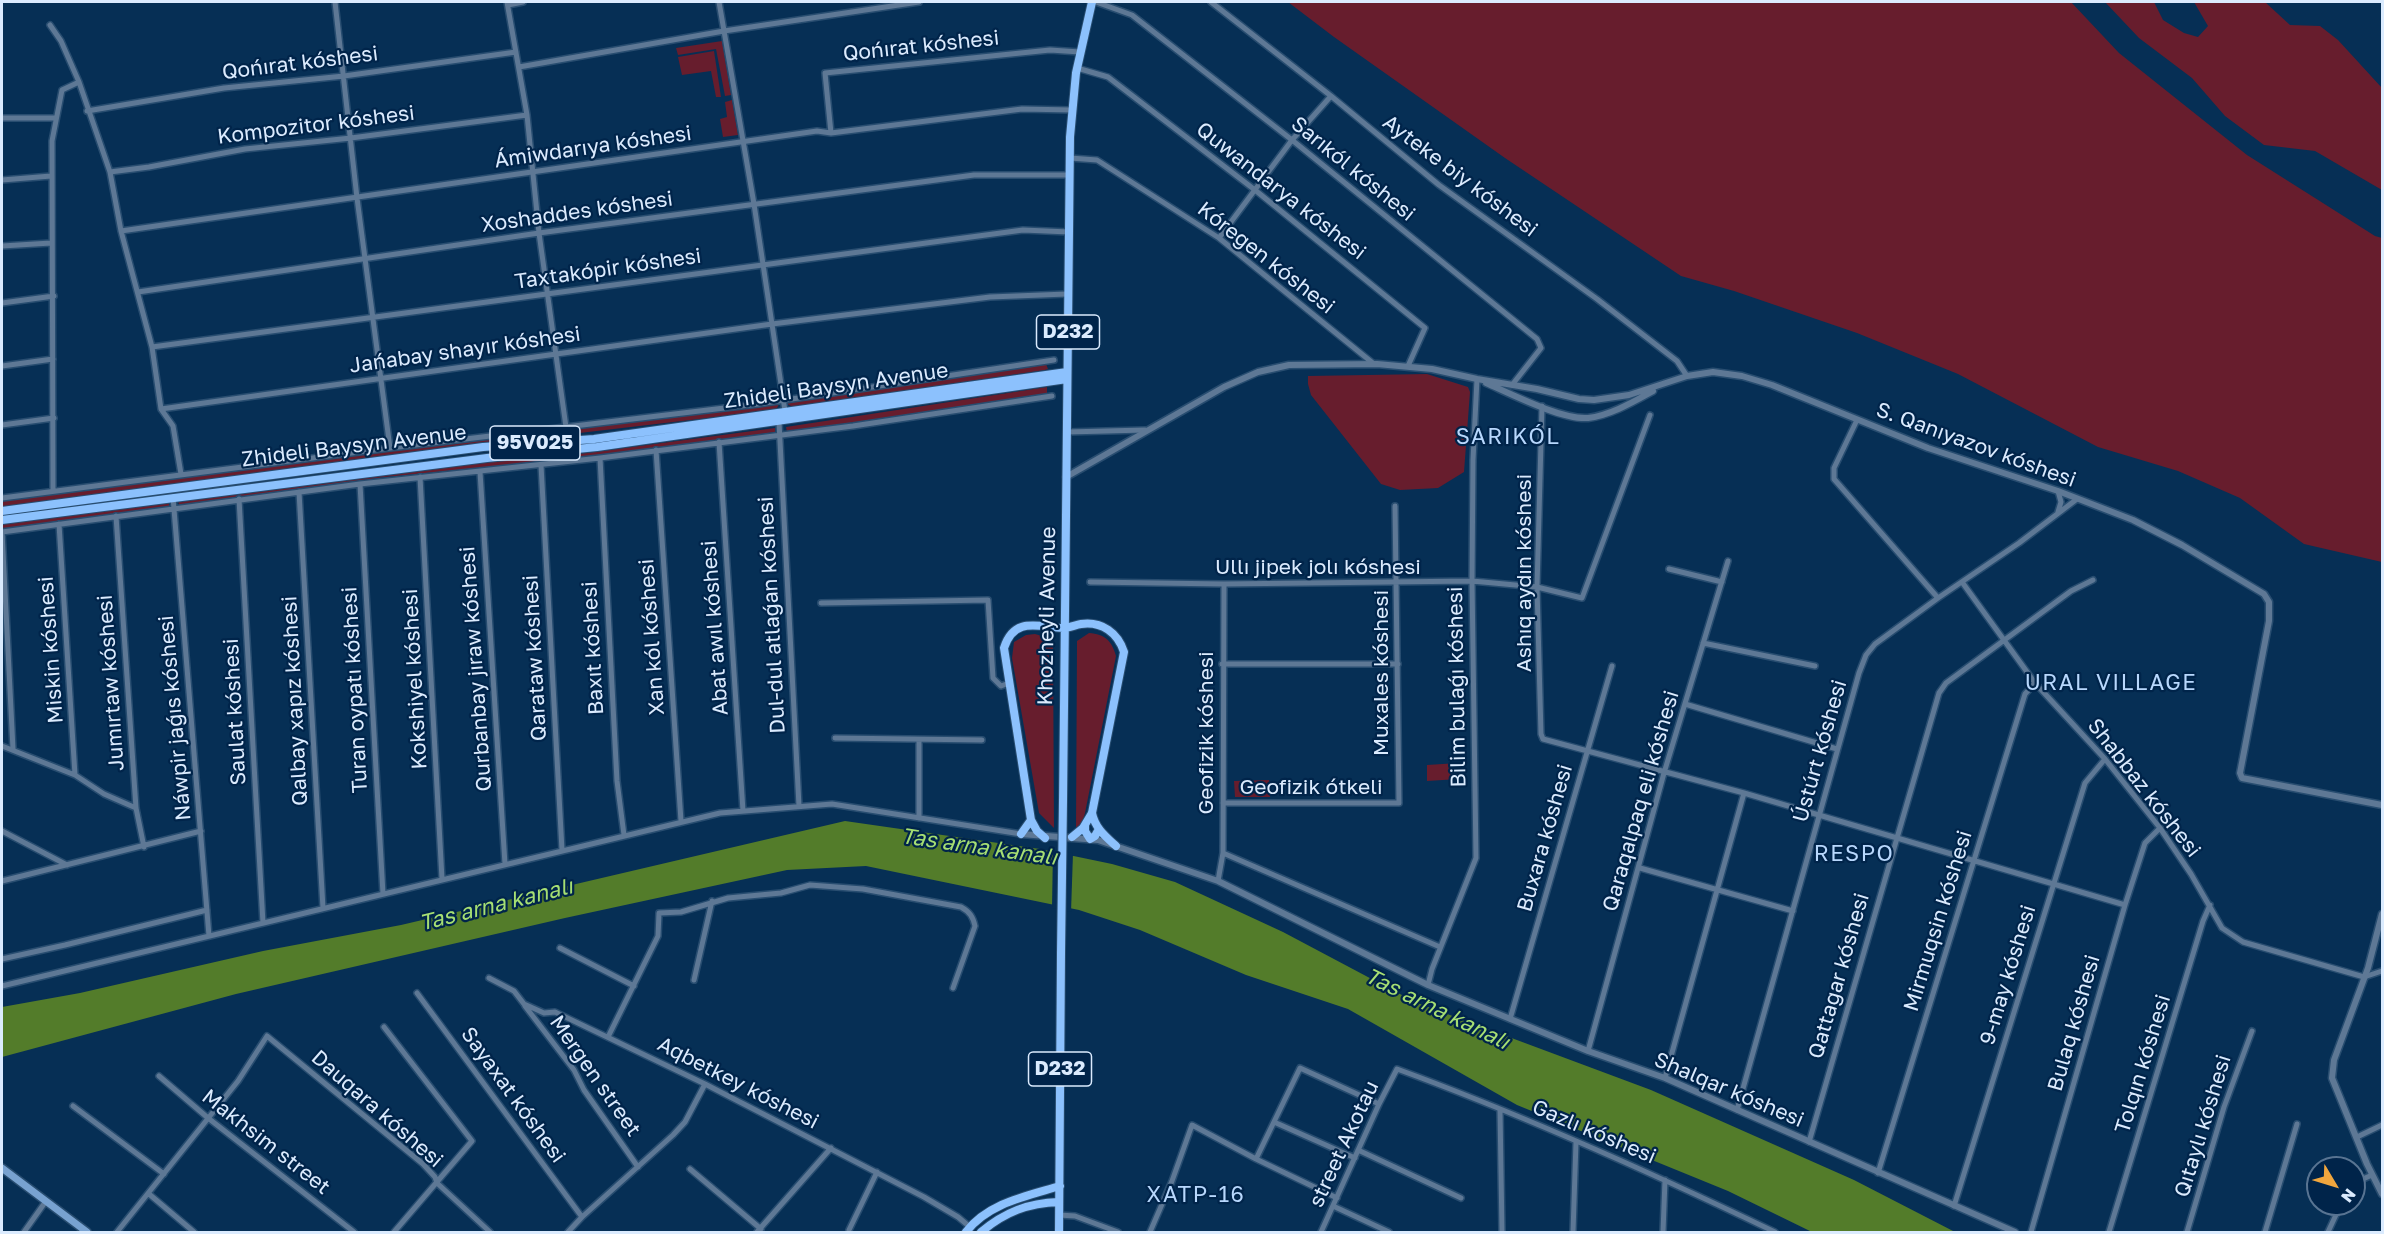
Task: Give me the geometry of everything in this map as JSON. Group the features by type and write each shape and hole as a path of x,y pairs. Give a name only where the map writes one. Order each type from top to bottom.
{"main road":[{"name":"Khozheyli Avenue","path":"1059,1233 1069,175 1072,110 1077,68 1094,2"},
{"name":"Zhideli Baysyn Avenue","path":"2,511 483,447 594,439 785,411 1067,375"},
{"name":"Zhideli Baysyn Avenue","path":"2,520 487,458 597,447 779,422 1067,375"},
{"path":"1045,838 1037,831 1031,820 1004,648 1007,639 1022,627 1032,625 1064,628 1089,624 1108,629 1116,635 1124,652 1092,813 1085,825 1072,837"},
{"path":"1092,813 1099,829 1116,846"},
{"path":"1021,834 1031,820"},
{"path":"1085,825 1085,831 1090,839 1099,829"},
{"path":"2,1168 79,1230 87,1233"},
{"path":"968,1230 1008,1202 1060,1186"},
{"path":"1044,1190 1049,1196 1046,1202"},
{"path":"981,1233 1004,1215 1019,1208 1046,1202 1059,1202"}],"street":[{"path":"335,2 371,317 390,448"},
{"path":"523,2 507,3 527,115 539,233 566,427"},
{"path":"719,2 744,141 785,411"},
{"name":"Qońırat kóshesi","path":"519,67 724,31 919,2"},
{"name":"Sarıkól kóshesi","path":"1094,2 1132,15 1292,140 1537,339 1541,348 1512,385"},
{"name":"Ayteke biy kóshesi","path":"1211,2 1331,96 1439,185 1597,299 1677,361 1687,376"},
{"path":"50,25 61,41 79,82 87,111 110,172 120,231 152,347 161,409 172,426 181,474"},
{"name":"Qońırat kóshesi","path":"831,133 825,73 1050,50 1080,52"},
{"name":"Qońırat kóshesi","path":"87,111 224,88 344,76 516,52"},
{"name":"Quwandarya kóshesi","path":"1077,68 1108,77 1255,190 1425,328 1407,366"},
{"path":"53,491 54,296 51,176 55,118 62,90 79,82"},
{"path":"1219,238 1292,140 1331,96"},
{"name":"Ámiwdarıya kóshesi","path":"120,231 816,131 831,133 1022,109 1072,110"},
{"name":"Kompozitor kóshesi","path":"110,172 149,167 245,148 351,138 527,115"},
{"path":"2,118 55,118"},
{"name":"Kóregen kóshesi","path":"1070,158 1097,160 1219,238 1374,364"},
{"name":"Xoshaddes kóshesi","path":"138,292 539,233 974,175 1069,175"},
{"path":"2,180 51,176"},
{"name":"Taxtakópir kóshesi","path":"152,347 1023,230 1069,232"},
{"path":"2,246 51,243"},
{"name":"Jańabay shayır kóshesi","path":"161,409 772,324 990,297 1067,294"},
{"path":"2,303 54,296"},
{"path":"2,366 53,359"},
{"path":"2,498 784,400 1054,360"},
{"name":"S. Qanıyazov kóshesi","path":"1066,477 1224,387 1258,372 1289,365 1407,366 1594,400 1629,395 1687,376 1713,372 1742,376 1772,385 1928,448 2058,491 2133,520 2182,545 2264,594 2269,602 2269,621 2241,773 2242,778 2382,805"},
{"name":"S. Qanıyazov kóshesi","path":"1477,379 1577,418 1589,418 1625,406 1663,385"},
{"name":"Bilim bulaǵı kóshesi","path":"1428,985 1440,947 1476,858 1472,582 1473,460 1477,379"},
{"path":"13,749 2,532 239,499 779,435 1052,396"},
{"name":"Ashıq aydın kóshesi","path":"1542,406 1538,587 1541,734 1543,739 1588,752"},
{"name":"Ullı jipek jolı kóshesi","path":"1090,582 1224,584 1472,582 1538,587 1582,598 1650,415"},
{"path":"2,425 54,418"},
{"path":"1857,420 1834,468 1834,478 1938,598"},
{"name":"Dul-dul atlaǵan kóshesi","path":"779,422 799,806"},
{"path":"1067,432 1145,430"},
{"name":"Abat awıl kóshesi","path":"719,442 743,811"},
{"name":"Xan kól kóshesi","path":"656,450 681,821"},
{"name":"Baxıt kóshesi","path":"600,458 617,782 624,835"},
{"name":"Qarataw kóshesi","path":"541,465 562,850"},
{"name":"Qurbanbay jıraw kóshesi","path":"480,472 505,864"},
{"name":"Kokshiyel kóshesi","path":"420,477 442,879"},
{"name":"Turan oypatı kóshesi","path":"360,484 383,894"},
{"path":"2056,515 2061,502 2058,491"},
{"name":"Qalbay xapız kóshesi","path":"299,492 323,908"},
{"name":"Náwpir jaǵıs kóshesi","path":"173,497 209,936"},
{"name":"Saulat kóshesi","path":"239,499 263,923"},
{"name":"Ústúrt kóshesi","path":"1737,1110 1837,749 1866,655 1875,644 2077,499"},
{"name":"Muxales kóshesi","path":"1395,506 1399,803"},
{"name":"Jumırtaw kóshesi","path":"116,516 136,808 144,847"},
{"name":"Miskin kóshesi","path":"59,524 75,775"},
{"name":"Qaraqalpaq eli kóshesi","path":"1588,1051 1640,868 1664,773 1728,561"},
{"path":"1669,569 1722,582"},
{"name":"Qattagar kóshesi","path":"1809,1142 1939,693 1946,683 2004,640 2071,591 2093,580"},
{"name":"Shabbaz kóshesi","path":"1962,582 2035,683 2104,759 2160,828 2192,874 2222,928 2243,942 2364,977"},
{"name":"Geofizik kóshesi","path":"1218,881 1223,853 1224,584"},
{"path":"821,603 988,600 993,678 996,684 1001,686 1009,683"},
{"path":"1703,643 1815,666"},
{"path":"1222,664 1398,664"},
{"name":"Buxara kóshesi","path":"1510,1019 1612,666"},
{"name":"Mirmuqsin kóshesi","path":"1878,1173 2025,694 2035,683"},
{"path":"1684,704 1837,749"},
{"path":"835,738 982,740"},
{"path":"919,740 919,818"},
{"path":"2,746 75,775 104,794 136,808"},
{"path":"1588,752 1744,793 2125,905"},
{"name":"9-may kóshesi","path":"1954,1206 2085,783 2104,759"},
{"path":"1665,1078 1744,793"},
{"name":"Geofizik ótkeli","path":"1223,804 1399,803"},
{"path":"2,986 720,813 832,804 1021,834"},
{"name":"Bulaq kóshesi","path":"2031,1233 2125,905 2145,843 2160,828"},
{"path":"2,831 67,865"},
{"path":"2,881 201,831"},
{"name":"Shalqar kóshesi","path":"1021,834 1045,838 1090,839 1218,881 1428,985 1588,1051 1665,1078 2015,1233"},
{"path":"1223,853 1440,947"},
{"path":"1640,868 1793,911"},
{"path":"608,1037 658,936 659,914 681,912 712,901 781,893 810,885 863,889 961,907 972,917 975,926 953,988"},
{"path":"694,980 712,901"},
{"name":"Tolqın kóshesi","path":"2109,1233 2203,921 2210,905"},
{"path":"2,959 207,910"},
{"path":"2382,914 2364,977 2334,1060 2332,1078 2382,1194"},
{"path":"560,948 634,986"},
{"path":"2364,977 2382,971"},
{"name":"Aqbetkey kóshesi","path":"489,978 514,991 524,1004 544,1013 555,1012 608,1037 877,1172 946,1209 968,1230"},
{"name":"Sayaxat kóshesi","path":"417,993 582,1217"},
{"name":"Mergen street","path":"524,1004 574,1070 584,1090 638,1167"},
{"path":"384,1027 472,1141 394,1233"},
{"name":"Qıtaylı kóshesi","path":"2187,1233 2224,1107 2252,1031"},
{"name":"Dauqara kóshesi","path":"208,1118 238,1081 267,1036 423,1164 435,1177 437,1183 490,1233"},
{"path":"1256,1159 1300,1068 1379,1104"},
{"name":"street Akotau","path":"1321,1233 1397,1069"},
{"name":"Gazlı kóshesi","path":"1397,1069 1665,1180 1775,1233"},
{"name":"Makhsim street","path":"159,1076 208,1118 354,1233"},
{"path":"568,1233 582,1217 685,1122 705,1084"},
{"path":"73,1106 164,1174"},
{"path":"1500,1110 1502,1233"},
{"path":"117,1233 208,1118"},
{"path":"1274,1122 1355,1158"},
{"path":"2265,1233 2297,1124"},
{"path":"1150,1233 1192,1125 1337,1198"},
{"path":"2357,1137 2382,1125"},
{"path":"1573,1233 1576,1142"},
{"path":"690,1169 759,1231 831,1148"},
{"path":"1358,1150 1461,1198"},
{"path":"849,1230 877,1172"},
{"path":"2366,1177 2372,1174"},
{"path":"1663,1233 1665,1180"},
{"path":"149,1194 194,1233"},
{"path":"24,1233 46,1202"},
{"path":"1333,1206 1389,1233"},
{"path":"1059,1215 1075,1216 1118,1233"},
{"path":"2328,1233 2336,1216"}],"shaded area":[{"path":"1288,2 2071,2 2119,53 2247,155 2375,236 2382,238 2382,562 2304,544 2240,498 2178,471 2098,447 1958,374 1857,333 1734,291 1681,276 1505,158"},
{"path":"2105,2 2154,2 2163,20 2184,33 2198,37 2208,26 2194,2 2265,2 2290,25 2320,26 2338,40 2382,88 2382,190 2315,151 2264,145 2225,116 2192,78 2139,38"},
{"path":"722,41 731,95 725,96 716,49 678,55 676,48"},
{"path":"714,51 721,97 716,97 711,71 682,75 678,57"},
{"path":"732,100 738,135 723,137 720,119 727,117 725,102"},
{"path":"1046,364 1048,369 1045,370 793,407 787,404 787,402"},
{"path":"1427,374 1468,387 1470,392 1464,472 1438,488 1400,490 1381,484 1311,395 1308,384 1308,376"},
{"path":"1047,387 1047,394 787,432 786,427"},
{"path":"779,404 776,410 383,456 2,507 2,500 383,451"},
{"path":"775,428 775,432 608,455 385,477 179,505 178,500 477,463 587,453"},
{"path":"169,501 169,506 2,529 2,524"},
{"path":"1089,633 1107,639 1116,656 1085,813 1082,823 1076,828 1077,641"},
{"path":"1035,634 1049,638 1053,643 1054,828 1039,813 1012,658 1014,642 1026,635"},
{"path":"1458,763 1459,779 1427,781 1427,765"},
{"path":"1269,780 1270,797 1235,797 1234,781"}],"water":[{"name":"Tas arna kanalı","path":"845,821 1040,849 1112,864 1175,882 1283,932 1415,1002 1651,1090 1854,1180 1955,1232 1812,1232 1728,1191 1517,1105 1348,1009 1246,975 1140,930 1079,910 866,866 787,870 565,918 236,994 2,1057 2,1007 80,993 263,951 401,925"}],"pier":[{"path":"1053,849 1073,853 1071,912 1052,908"}],"district":[{"name":"SARIKÓL","path":"1508,437"},
{"name":"URAL VILLAGE","path":"2111,683"},
{"name":"RESPO","path":"1854,854"},
{"name":"XATP-16","path":"1196,1195"}]}
